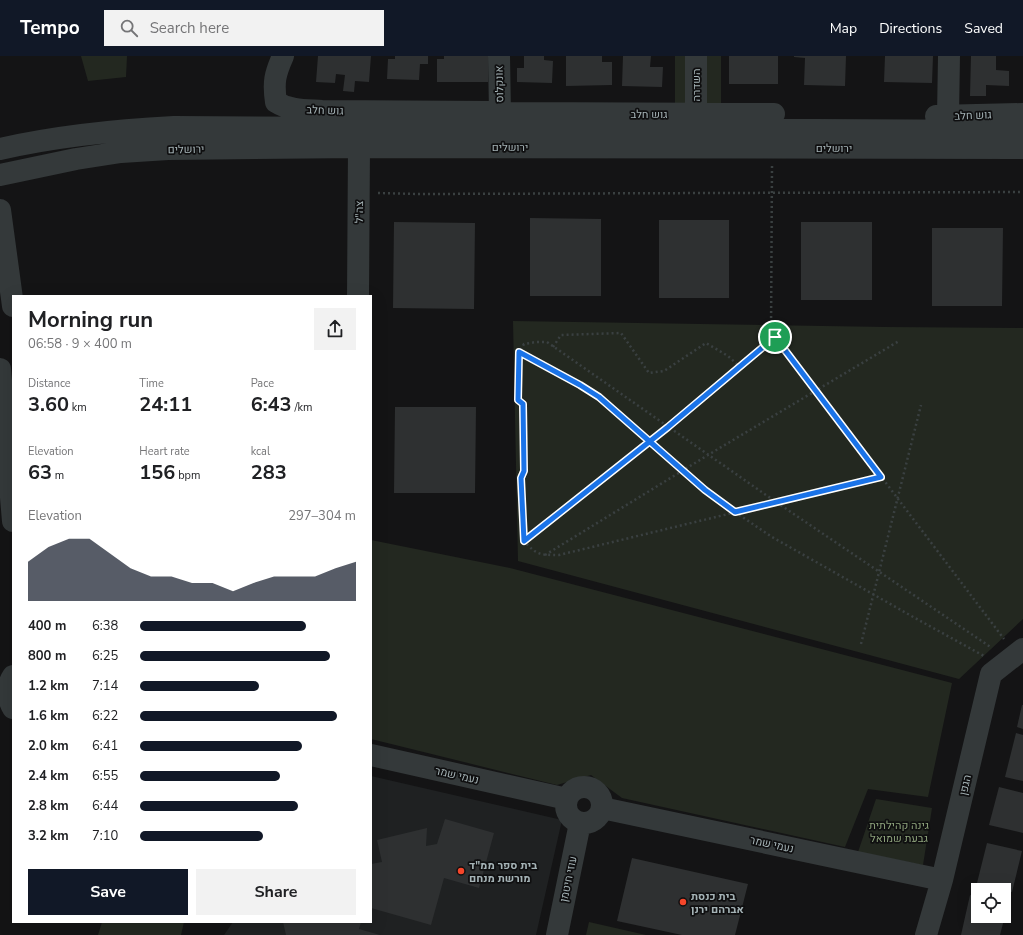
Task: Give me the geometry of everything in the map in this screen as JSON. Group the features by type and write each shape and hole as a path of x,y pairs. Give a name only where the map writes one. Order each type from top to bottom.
{"street":[{"name":"גוש חלב","path":"283,56 276,74 274,88 276,102 283,107 294,109 322,111 500,113 948,116 1023,114"},
{"name":"אונקלוס","path":"499,56 500,113"},
{"name":"השדרה","path":"696,56 696,114"},
{"path":"948,116 949,56"},
{"name":"ירושלים","path":"0,149 30,143 129,130 174,127 360,137 772,148 1023,148"},
{"name":"ירושלים","path":"0,175 76,159 121,152 360,137 1023,131"},
{"name":"צה\"ל","path":"358,295 360,137"},
{"path":"0,210 12,299"},
{"path":"0,369 12,509"},
{"name":"הגפן","path":"926,935 942,880 991,674 1012,657"},
{"path":"12,678 9,684 8,694 12,706"},
{"name":"נעמי שמר","path":"372,755 567,799"},
{"path":"579,788 590,789 600,796 602,808 597,818 591,822 580,823 574,820 567,811 567,799 579,788"},
{"name":"נעמי שמר","path":"602,808 942,880"},
{"name":"עוזי חיטמן","path":"557,935 580,823"}],"path":[{"path":"772,148 771,331 898,499 1012,657"},
{"path":"359,193 1023,192"},
{"path":"553,347 562,335 621,333 649,373 664,371 706,343 728,356 740,367"},
{"path":"524,541 668,427 775,337"},
{"path":"544,555 899,341"},
{"path":"881,477 776,502 559,555 544,555 534,552 524,541 521,478 524,471 523,404 518,400 519,352 524,344 547,342 708,455 776,502 879,572 1012,657"},
{"path":"519,352 599,397 711,494 772,537 874,595 1012,657"},
{"path":"861,644 921,405"}],"shaded area":[{"name":"בית ספר ממ\"ד מורשת מנחם","path":"372,776 562,820 536,935 224,935 232,923 372,923"}],"green space":[{"path":"81,56 127,56 126,77 88,81"},
{"path":"675,56 721,56 721,114 675,114"},
{"path":"513,321 1023,328 1023,619 959,679 518,561"},
{"path":"372,540 510,568 952,683 928,797 868,789 845,847 622,798 591,775 557,785 372,739"},
{"name":"גינה קהילתית גבעת שמואל","path":"876,799 932,808 923,865 858,852"},
{"path":"589,922 646,935 586,935"},
{"path":"102,923 184,923 181,935 98,935"}],"building":[{"path":"318,56 371,56 369,82 355,81 354,92 343,91 345,75 336,74 335,83 316,82"},
{"path":"395,56 428,56 428,64 420,64 419,80 387,79 388,59 395,59"},
{"path":"444,56 488,56 488,82 437,82 437,59 444,59"},
{"path":"524,56 544,56 544,60 553,61 552,83 517,82 517,68 524,68"},
{"path":"566,56 602,56 602,62 612,62 612,85 566,86"},
{"path":"623,56 651,56 650,67 663,67 662,87 622,86"},
{"path":"729,56 778,56 778,84 729,84"},
{"path":"794,56 846,56 845,86 804,85 805,58"},
{"path":"885,56 933,56 932,83 884,82"},
{"path":"971,56 996,56 996,70 1009,71 1009,86 986,85 986,96 970,96"},
{"path":"530,218 601,219 601,296 530,296"},
{"path":"659,220 729,220 729,298 659,298"},
{"path":"394,222 475,223 474,309 393,308"},
{"path":"801,222 872,222 872,300 801,300"},
{"path":"932,228 1003,228 1002,306 932,306"},
{"path":"395,407 476,407 475,493 394,493"},
{"path":"1023,705 1023,729 1017,727"},
{"path":"1016,733 1023,735 1023,781 1005,777"},
{"path":"999,787 1023,793 1023,833 989,825"},
{"path":"445,819 494,833 479,888 444,878 431,925 372,908 372,864 382,862 377,840 427,828 426,846 437,844"},
{"path":"987,843 1022,851 1012,892 1011,883 977,883"},
{"name":"בית כנסת אברהם ירנן","path":"632,858 748,884 735,935 682,935 617,921"},
{"path":"970,895 971,923 1003,923 1000,935 961,935"},
{"path":"283,923 361,923 359,929 380,935 286,935"}],"place":[{"name":"בית ספר ממ\"ד מורשת מנחם","path":"461,871"},
{"name":"בית כנסת אברהם ירנן","path":"683,902"}],"route":[{"path":"775,337 668,427 650,441 608,474 524,541 521,478 524,471 523,404 518,400 519,352 599,397 650,441 705,490 735,512 881,477 775,337"}]}
